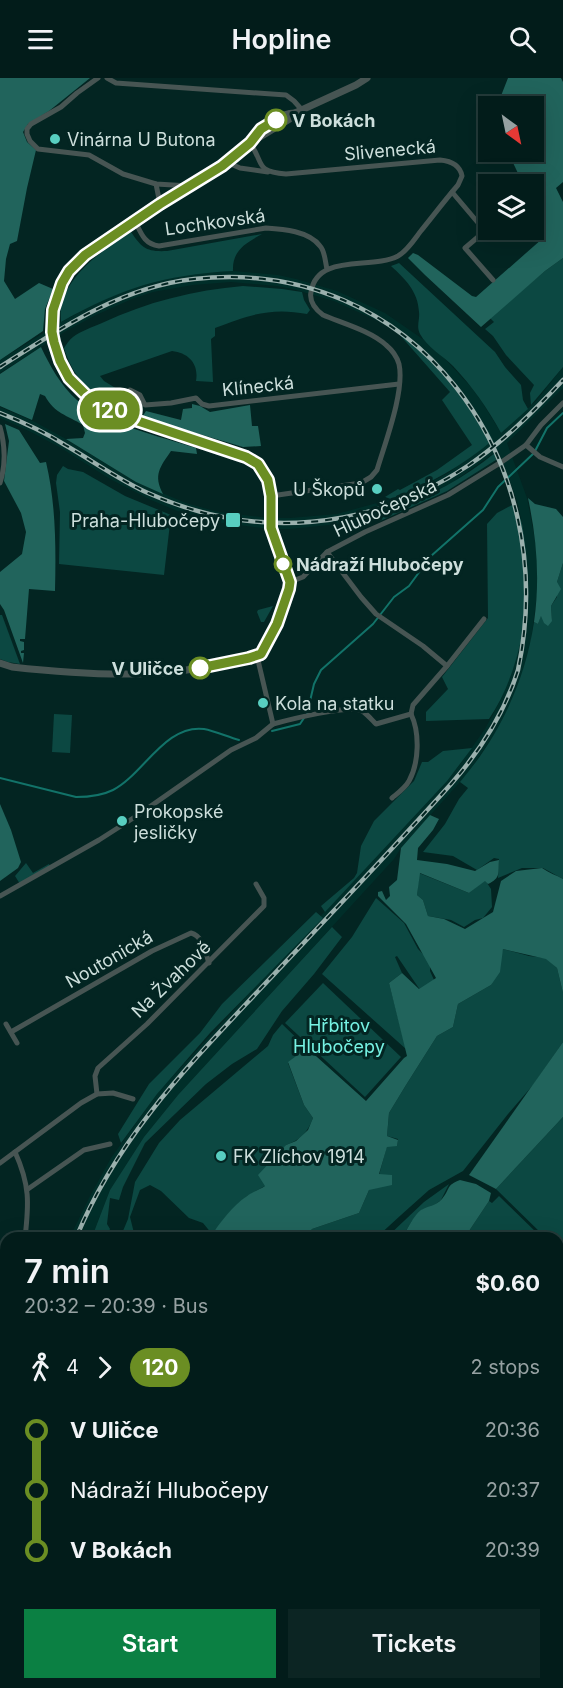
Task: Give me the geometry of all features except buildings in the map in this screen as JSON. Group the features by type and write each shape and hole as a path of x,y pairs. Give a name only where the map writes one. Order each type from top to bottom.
{"street":[{"path":"98,78 61,107 31,124 27,129 30,141 38,149 89,155 123,174 156,184 190,186"},
{"path":"107,78 116,82 286,95 294,101 299,112"},
{"path":"0,663 12,667 90,674 138,674 187,670 257,656 264,651 277,624 290,582 271,528 271,496 264,472 252,460 126,417 89,398 69,378 56,350 52,332 53,310 62,283 77,263 100,243 190,186 250,143 299,112 367,78"},
{"path":"250,143 262,169 272,173"},
{"name":"Slivenecká","path":"272,173 286,174 440,160 450,161 458,166 462,176 458,185 409,246 398,256 327,269"},
{"path":"226,162 240,168 272,173"},
{"path":"156,184 160,204"},
{"path":"452,192 478,219"},
{"name":"Lochkovská","path":"135,221 146,241 159,246 266,228 281,229 315,240 322,247 327,269"},
{"path":"478,237 465,248 493,279"},
{"path":"271,496 361,483 371,477 377,470 395,409 400,367 386,345 368,334 323,315 312,304 310,294 313,281 318,274 327,269"},
{"name":"Klínecká","path":"130,390 140,395 144,405 196,398 202,404 210,406 399,384"},
{"name":"Hlubočepská","path":"290,582 303,577 327,552 364,532 448,495 503,461 526,445 541,425 563,403"},
{"path":"0,427 4,462 0,483"},
{"path":"526,445 540,458 563,467"},
{"path":"327,552 376,614 423,646 447,666"},
{"path":"392,798 409,782 416,760 416,724 411,714 413,705 484,619"},
{"path":"257,656 273,724"},
{"path":"0,896 99,840 231,750 256,738 273,724 312,714 355,709 363,711 376,724 411,714"},
{"name":"Na Žvahově","path":"97,1094 95,1076 98,1068 147,1024 264,906 264,898 256,884"},
{"name":"Noutonická","path":"11,1032 152,951 191,933 200,937 209,963"},
{"path":"6,1024 17,1043"},
{"path":"0,1162 81,1103 97,1094 113,1094 133,1100"},
{"path":"28,1189 84,1150 110,1144"},
{"path":"15,1152 28,1189 25,1232"}],"shaded area":[{"path":"0,78 90,78 49,111 28,124 23,132 27,142 36,150 17,241 10,244 6,259 4,281 15,299 39,283 53,289 45,309 43,331 0,360"},
{"path":"508,78 561,78 563,82 563,182 556,188 563,202 563,258 481,327 408,258 413,253 418,255 476,297 541,240 544,240 544,174 518,174 513,162 544,162 544,96 501,96"},
{"path":"233,271 278,275 337,291 385,313 424,340 444,358 471,387 501,433 536,401 563,367 563,388 507,443 527,498 537,550 538,587 531,640 523,671 510,705 494,735 467,774 401,848 394,859 178,1095 144,1137 110,1190 94,1232 72,1232 111,1158 159,1091 458,767 485,729 500,701 513,668 526,605 524,531 517,501 498,450 453,482 394,509 339,524 270,529 216,522 182,513 110,479 61,448 0,418 0,407 66,439 136,482 186,503 218,512 270,518 337,514 391,499 420,488 448,473 493,440 474,409 449,378 399,334 380,322 334,301 277,286 231,282 193,285 153,292 96,315 66,331 0,373 0,360 61,322 108,297 129,289 192,274"},
{"path":"41,347 61,382 77,400 88,408 101,416 133,428 196,448 197,454 171,451 158,476 163,494 136,482 66,439 83,438 85,433 83,425 57,410 45,396 40,394 32,420 0,406 0,374"},
{"path":"192,404 210,412 250,405 252,426 258,426 261,446 243,447 142,417 146,411 181,420 183,409 192,408"},
{"path":"5,424 19,430 40,463 46,462 54,510 55,591 29,589 25,639 20,639 24,642 24,650 21,651 24,653 23,663 0,604 0,572 22,554 26,532 21,513 4,481 9,441"},
{"path":"528,498 535,504 556,509 563,517 563,563 557,582 561,589 551,606 552,621 548,626 541,616 538,624 534,622 537,560"},
{"path":"0,804 21,862 18,868 0,881"},
{"path":"430,815 439,819 418,848 417,860 475,871 490,862 499,860 498,875 495,880 488,884 485,881 469,893 420,873 417,895 423,900 428,916 444,919 465,929 493,912 501,881 516,871 542,868 563,879 563,993 557,968 546,959 503,949 500,972 491,985 458,1004 453,1027 437,1036 389,1113 387,1136 398,1140 397,1146 387,1147 379,1174 392,1175 392,1185 369,1190 359,1213 312,1229 310,1232 214,1232 236,1205 265,1186 258,1175 286,1145 296,1141 308,1130 313,1118 304,1105 288,1062 307,1048 366,1101 407,1056 389,983 402,973 419,989 436,978 406,924 378,896 378,892 382,891 386,900 390,896 389,887 397,880 401,848"},
{"path":"563,1042 563,1117 496,1189 469,1175"},
{"path":"460,1180 476,1184 491,1193 489,1201 468,1232 405,1232 418,1213 440,1201 455,1182"}],"green space":[{"path":"131,232 145,248 160,251 262,234 241,248 235,258 233,271 185,276 143,285 104,300 61,322 61,310 65,296 79,273 110,246"},
{"path":"563,258 563,367 531,405 530,393 534,385 485,329 494,322 490,318"},
{"path":"399,263 495,352 521,385 523,400 528,409 501,433 467,382 420,334 416,298 406,281 391,266"},
{"path":"243,286 302,292 310,310 307,314 282,311 260,314 215,328 215,336 211,339 213,382 196,381 196,369 192,360 172,351 100,376 104,381 140,403 140,415 92,391 83,383 69,362 64,348 73,337 87,329 171,298"},
{"path":"399,334 452,382 474,409 493,440 444,474 391,499 385,497 437,470 472,445 442,400 450,392"},
{"path":"496,452 499,458 447,491 380,521 378,514 440,489 469,472"},
{"path":"63,466 83,472 125,496 171,515 164,575 59,564 60,512 56,483 57,475"},
{"path":"512,505 523,528 527,588 522,635 509,680 489,719 426,721 426,712 448,689 442,677 488,618 487,524 497,513"},
{"path":"563,563 563,879 543,868 522,868 498,878 499,859 494,858 477,870 453,856 423,852 445,824 468,788 460,782 487,746 508,707 524,666 534,622 538,624 541,615 552,621 551,606 557,597 557,582"},
{"path":"273,606 264,622 261,622 258,610"},
{"path":"0,615 2,615 20,664 0,659"},
{"path":"54,714 72,715 70,753 52,752"},
{"path":"472,748 447,781 325,912 321,906 357,873 361,846 374,821 414,781 422,762 428,762 443,751"},
{"path":"26,863 33,873 49,864 50,866 20,884 15,876"},
{"path":"419,873 469,893 485,880 491,889 492,907 483,918 464,927 451,920 428,916 423,900 417,895"},
{"path":"376,898 404,923 418,949 430,961 430,971 434,980 431,1006 397,956 395,957 402,973 389,983 406,1049 322,974 352,937"},
{"path":"316,912 323,918 210,1033 157,1094 121,1143 118,1134 149,1084 200,1033 222,1004"},
{"path":"332,927 342,937 282,1011 257,1049 206,1084 145,1143 119,1200 110,1198 107,1224 110,1229 108,1232 94,1232 110,1190 144,1137 178,1095"},
{"path":"503,949 546,958 557,968 563,993 563,1042 533,1085 463,1171 429,1190 383,1232 310,1232 312,1229 359,1213 369,1190 379,1175 387,1146 397,1146 398,1139 387,1136 389,1113 437,1036 453,1027 458,1004 491,985"},
{"name":"Hřbitov Hlubočepy","path":"323,983 401,1057 365,1097 285,1023"},
{"name":"FK Zlíchov 1914","path":"282,1024 307,1048 288,1063 304,1105 313,1118 303,1135 286,1145 265,1186 247,1196 214,1232 210,1232 203,1223 189,1218 161,1191 150,1185 140,1190 130,1217 134,1232 123,1232 128,1219 135,1182 159,1143 180,1120 268,1046"},
{"path":"563,1117 563,1232 540,1232 496,1189"},
{"path":"449,1184 441,1200 432,1207 422,1210 405,1232 392,1232 424,1202"},
{"path":"499,1196 536,1232 468,1232 489,1201 492,1203"}],"waterway":[{"path":"307,714 314,684 321,670 373,624 394,597 409,586 431,556 483,510 498,487 534,453 547,428 563,413"},
{"path":"272,731 300,724 304,718"},
{"path":"0,778 76,797 95,796 113,790 124,783 166,742 178,734 204,729 239,740"}],"railway":[{"path":"0,367 92,311 167,283 194,279 273,280 344,300 405,337 455,386 493,447 517,517 526,592 518,670 499,716 482,745 451,784 208,1045 157,1104 112,1167 79,1232"},
{"path":"0,413 50,436 137,488 188,508 230,518 271,523 312,522 353,516 393,504 431,487 469,465 494,446 563,380"}],"bus line":[{"name":"120","path":"200,668 259,655 266,647 281,616 290,582 271,528 271,496 268,480 258,464 246,457 126,417 89,398 69,378 60,361 52,332 53,310 62,283 69,271 85,255 160,204 222,166 250,143 261,129 276,120"}],"place":[{"name":"V Bokách","path":"276,120"},
{"name":"Vinárna U Butona","path":"55,139"},
{"name":"U Škopů","path":"377,489"},
{"name":"Praha-Hlubočepy","path":"233,520"},
{"name":"Nádraží Hlubočepy","path":"283,564"},
{"name":"V Uličce","path":"200,668"},
{"name":"Kola na statku","path":"263,703"},
{"name":"Prokopské jesličky","path":"122,821"},
{"name":"FK Zlíchov 1914","path":"221,1156"}]}
